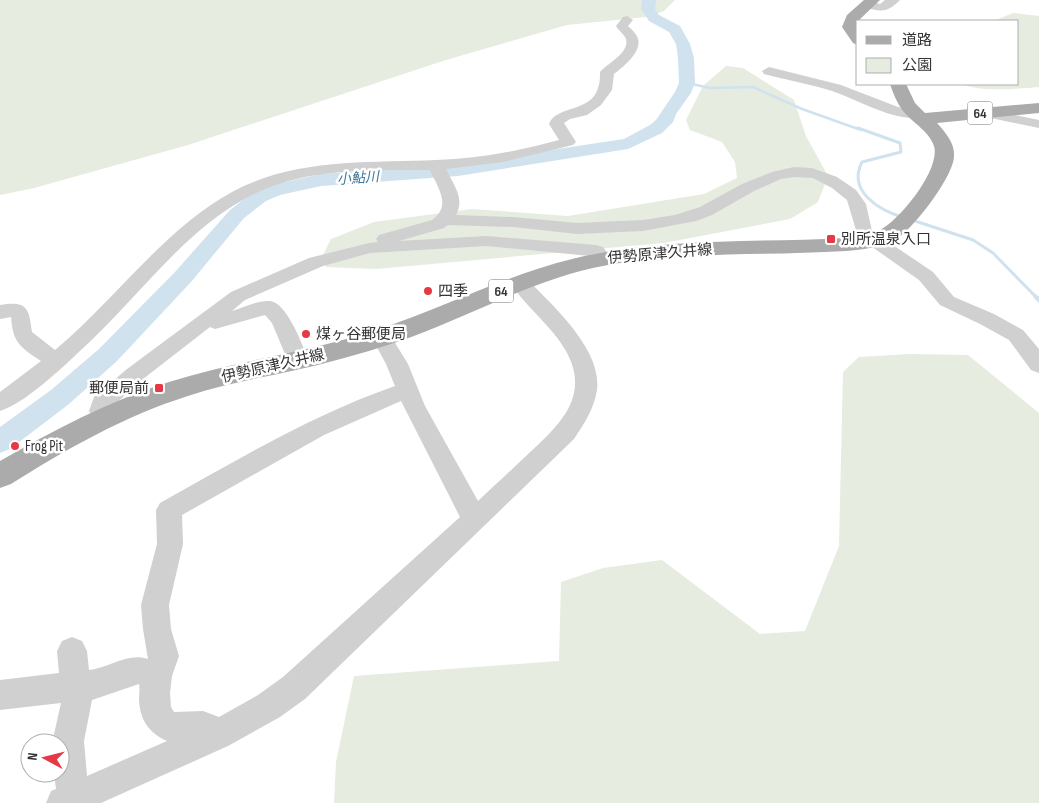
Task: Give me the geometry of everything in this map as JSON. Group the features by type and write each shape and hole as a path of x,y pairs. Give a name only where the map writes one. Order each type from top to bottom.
{"main road":[{"path":"856,37 851,31 850,23 854,16 870,3"},
{"name":"伊勢原津久井線","path":"0,476 59,441 104,418 148,399 195,384 298,361 382,338 520,283 565,268 603,259 678,249 839,245 872,240 887,235 902,225 942,168 944,158 943,145 935,133 908,105 898,85"},
{"name":"64","path":"919,117 1039,108"}],"street":[{"path":"870,3 884,8 886,4 894,0"},
{"path":"0,403 74,346 179,240 233,199 250,189 282,177 328,170 470,162 521,154 568,142 556,124 557,121 565,116 582,112 602,96 605,90 607,72 622,62 632,44 632,38 622,26 627,20"},
{"path":"769,71 822,82 861,96 895,112 919,117"},
{"path":"986,113 1039,124"},
{"path":"316,262 329,253 438,224 445,220 451,208 452,199 436,165"},
{"path":"445,220 514,222 560,228 587,229 659,223 706,211 773,175 798,172 814,173 838,184 857,202 864,233 872,240 926,276 947,300 1016,335 1039,365"},
{"path":"104,418 100,411 102,403 135,374 224,305 249,290 316,262 369,248 486,241 596,251 603,259"},
{"path":"72,651 77,699 68,747 68,800 217,735 269,706 294,688 566,433 581,410 586,395 586,373 578,351 520,283"},
{"path":"215,322 269,307 281,322 298,361"},
{"path":"0,312 15,310 19,312 21,315 22,331 28,340 55,361"},
{"path":"382,338 429,436 475,520"},
{"path":"217,735 207,727 170,727 161,721 157,715 154,688 164,656 157,629 155,605 170,544 169,510 328,423 377,400 406,390"},
{"path":"0,695 99,684 139,670 157,676"}],"green space":[{"path":"0,0 675,0 664,11 646,17 567,25 446,60 188,145 34,188 0,195"},
{"path":"1013,13 1039,16 1039,87 989,89 964,85 1019,85 1019,20 996,20"},
{"path":"726,66 743,68 794,100 806,136 828,176 818,202 790,219 664,243 376,269 326,267 323,255 331,239 374,222 472,209 568,216 704,194 737,178 735,162 722,142 690,130 686,120 703,86"},
{"path":"910,354 968,355 1039,413 1039,803 334,803 336,762 354,676 559,661 561,582 603,568 662,560 760,634 805,631 839,546 843,372 859,357"}],"waterway":[{"name":"小鮎川","path":"0,442 60,397 108,355 183,277 237,214 259,197 274,190 321,180 458,170 628,144 656,129 664,122 668,113 683,93 687,83 686,58 683,44 675,29 654,18 648,9 649,0"},
{"path":"687,83 710,88 753,87 802,109 861,130"},
{"path":"858,128 900,143 901,152 862,162 858,172 862,190 868,198 884,210 902,217"},
{"path":"912,220 973,240 993,253 1037,298"}],"place":[{"name":"別所温泉入口","path":"831,239"},
{"name":"四季","path":"428,291"},
{"name":"煤ヶ谷郵便局","path":"306,334"},
{"name":"郵便局前","path":"159,388"},
{"name":"Frog Pit","path":"15,446"}]}
